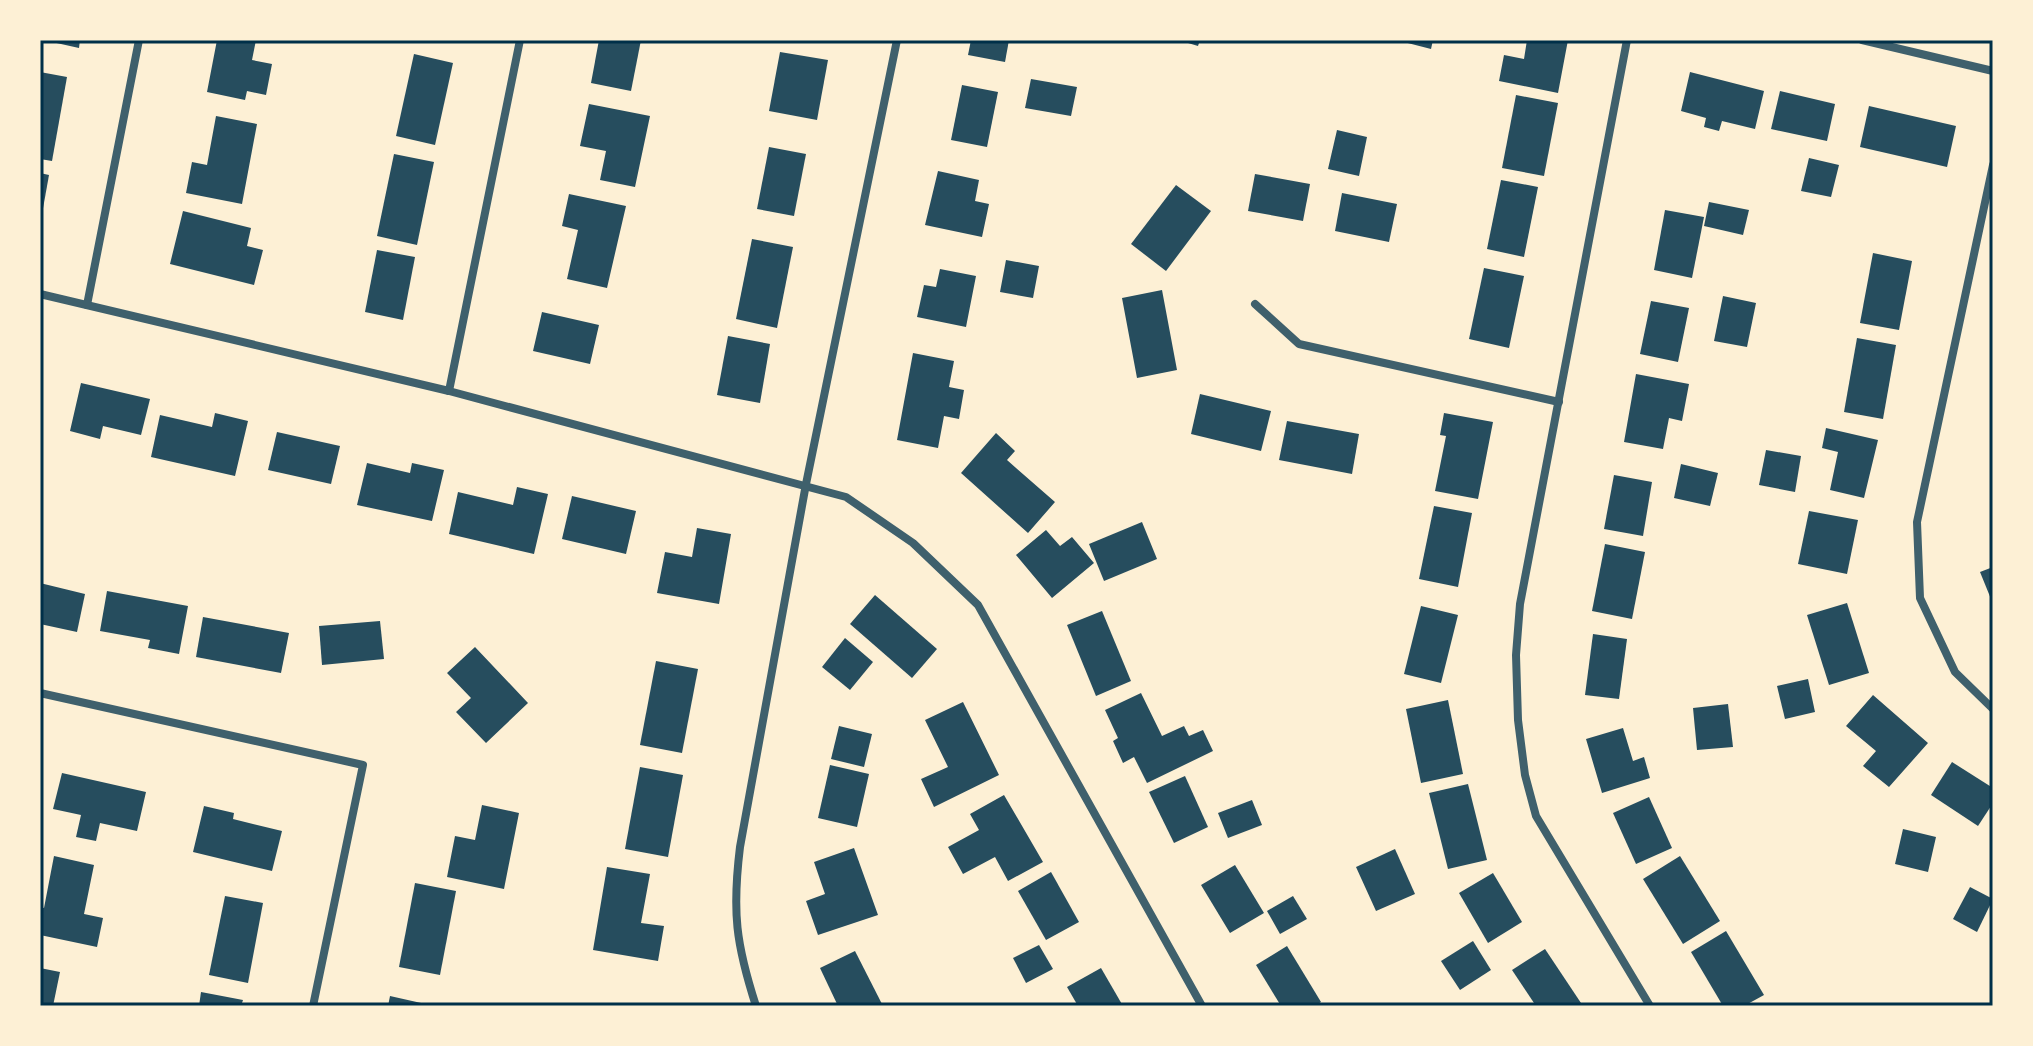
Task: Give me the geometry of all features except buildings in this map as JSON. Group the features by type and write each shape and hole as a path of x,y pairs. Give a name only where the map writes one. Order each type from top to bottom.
{"street":[{"path":"87,305 139,40"},
{"path":"449,391 520,40"},
{"path":"756,1006 738,951 733,899 806,484 897,40"},
{"path":"1627,40 1520,604 1516,655 1518,720 1525,775 1536,816 1650,1006"},
{"path":"1862,40 1993,71"},
{"path":"1993,165 1917,522 1920,598 1955,672 1993,709"},
{"path":"40,294 449,391 846,497 913,543 978,605 1202,1006"},
{"path":"1255,304 1299,344 1559,402"},
{"path":"40,693 363,765 313,1006"}]}
